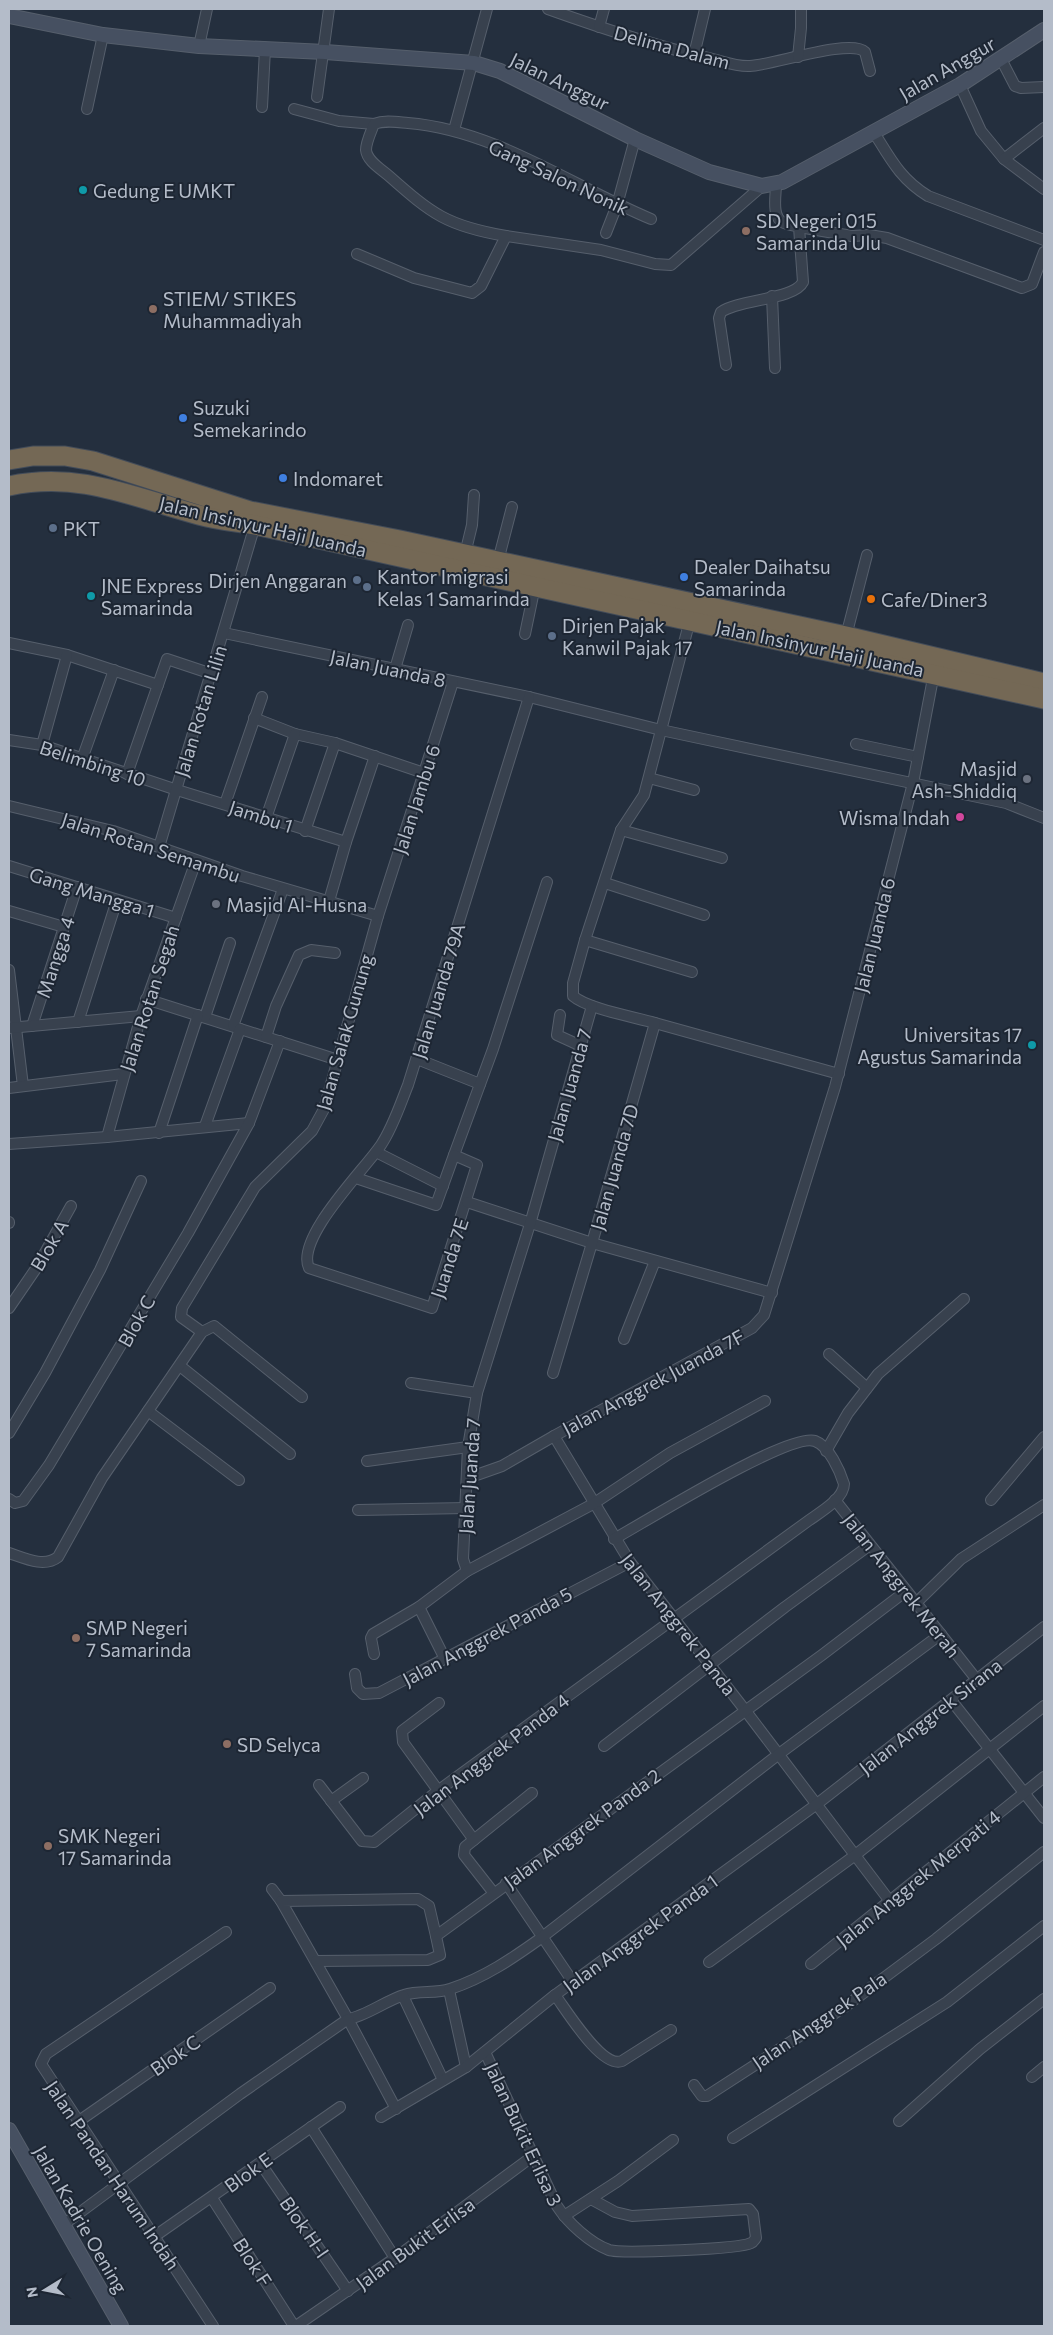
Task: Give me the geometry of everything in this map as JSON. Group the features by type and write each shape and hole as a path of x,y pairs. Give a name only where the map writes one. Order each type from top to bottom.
{"highway":[{"name":"Jalan Insinyur Haji Juanda","path":"9,460 33,456 65,456 93,460 250,520 846,636 1044,683"},
{"path":"9,472 50,466 67,468 100,475 250,520"},
{"name":"Jalan Insinyur Haji Juanda","path":"9,486 38,480 70,481 113,490 200,515 250,520 465,554 535,586 934,673 1044,699"}],"street":[{"path":"9,15 10,9"},
{"path":"199,46 207,9"},
{"path":"317,97 325,52 329,9"},
{"path":"454,130 474,63 487,9"},
{"name":"Delima Dalam","path":"548,9 599,27 694,55 750,66 832,49 858,48 865,52 870,71"},
{"path":"599,27 604,9"},
{"path":"694,55 705,9"},
{"path":"798,57 801,9"},
{"name":"Jalan Anggur","path":"9,15 103,36 199,46 325,52 474,63 500,72 635,139 709,172 762,186 776,185 960,85 1044,30"},
{"path":"87,109 103,36"},
{"path":"262,107 265,49"},
{"path":"1001,59 1015,86 1022,88 1044,87"},
{"path":"960,85 981,131 1004,159 1044,189"},
{"name":"Gang Salon Nonik","path":"294,109 339,121 374,124 394,122 430,125 454,130 550,168 617,205 651,219"},
{"path":"374,124 366,147 368,155 416,201 434,214 452,223 506,236 601,250 655,264 670,265 762,186"},
{"path":"1004,159 1044,128"},
{"path":"874,131 899,172 915,188 928,196 1044,240"},
{"path":"606,233 617,205 635,139"},
{"path":"776,185 775,205 778,217 782,222 799,227 852,236 869,234 881,237 1022,288 1032,284 1044,252"},
{"path":"726,364 719,318 720,312 747,301 796,289 803,282 799,227"},
{"path":"357,254 414,278 467,294 476,292 481,286 506,236"},
{"path":"772,296 775,368"},
{"path":"465,554 472,524 474,495"},
{"path":"492,566 512,507"},
{"path":"224,632 250,520"},
{"path":"846,636 867,555"},
{"path":"525,634 535,586"},
{"name":"Jalan Juanda 7","path":"467,1571 463,1559 468,1447 477,1393 530,1224 592,1006 575,998 572,993 585,940 621,830 642,800 690,620"},
{"path":"395,669 408,625"},
{"name":"Jalan Juanda 8","path":"224,632 529,697 661,730"},
{"name":"Jalan Rotan Lilin","path":"160,847 224,632"},
{"path":"9,643 67,655 158,685"},
{"path":"42,744 67,655"},
{"path":"127,774 167,659 206,672"},
{"path":"82,759 114,670"},
{"name":"Jalan Juanda 6","path":"752,1328 764,1315 772,1293 839,1074 913,783 934,673"},
{"name":"Jalan Jambu 6","path":"378,916 453,682"},
{"path":"225,804 262,697"},
{"name":"Jalan Juanda 79A","path":"369,1289 309,1268 308,1257 324,1215 376,1152 396,1114 417,1059 529,697"},
{"path":"254,718 295,734 335,743 424,773"},
{"path":"661,730 1006,803 1044,818"},
{"path":"266,818 295,734"},
{"name":"Belimbing 10","path":"9,740 42,744 177,790"},
{"path":"305,830 335,743"},
{"path":"856,744 918,757"},
{"path":"329,901 346,842 375,756"},
{"path":"649,778 694,790"},
{"name":"Jambu 1","path":"177,790 346,842"},
{"name":"Jalan Rotan Semambu","path":"9,806 78,821 283,889 378,916"},
{"path":"621,830 722,858"},
{"name":"Jalan Rotan Segah","path":"107,1137 123,1074 146,999 196,861"},
{"name":"Gang Mangga 1","path":"9,866 176,918"},
{"path":"356,1178 436,1205 480,1084 547,882"},
{"path":"605,883 704,915"},
{"name":"Mangga 4","path":"32,1026 77,887"},
{"path":"205,1126 236,1027 283,889"},
{"path":"78,1022 117,900"},
{"path":"9,911 64,926"},
{"name":"Jalan Salak Gunung","path":"202,1332 181,1317 182,1308 255,1187 312,1131 320,1119 378,916"},
{"path":"585,940 692,972"},
{"path":"159,1133 230,943"},
{"path":"266,1037 276,1006 299,955 312,950 335,953"},
{"path":"9,970 12,1028 23,1086"},
{"path":"146,999 338,1060"},
{"path":"592,1006 839,1074"},
{"path":"560,1015 557,1035 581,1046"},
{"path":"12,1028 141,1016"},
{"name":"Jalan Juanda 7D","path":"553,1373 655,1023"},
{"path":"9,1144 159,1133 205,1126 249,1123 280,1041"},
{"path":"417,1059 480,1084"},
{"path":"9,1088 123,1074"},
{"name":"Blok C","path":"9,1499 15,1503 23,1501 49,1465 188,1233 249,1123"},
{"path":"376,1152 443,1186"},
{"path":"454,1154 477,1165 467,1202 592,1243 772,1293"},
{"path":"9,1432 45,1374 100,1270 141,1181"},
{"name":"Juanda 7E","path":"369,1289 432,1308 467,1202"},
{"name":"Blok A","path":"9,1308 37,1266 71,1206"},
{"path":"624,1339 655,1261"},
{"path":"614,1539 737,1469 782,1447 801,1441 813,1440 826,1451 848,1412 878,1374 964,1299"},
{"path":"9,1553 41,1562 48,1562 58,1557 102,1478 202,1332 214,1326 302,1397"},
{"name":"Jalan Anggrek Juanda 7F","path":"468,1478 497,1469 752,1328"},
{"path":"829,1354 867,1388"},
{"path":"180,1366 290,1454"},
{"path":"411,1383 477,1393"},
{"path":"374,1654 371,1638 373,1634 419,1607 467,1571 593,1504 670,1453 765,1401"},
{"path":"148,1411 239,1480"},
{"name":"Jalan Anggrek Panda","path":"554,1436 614,1539 630,1562 746,1710 854,1856 889,1900"},
{"path":"990,1500 1044,1437"},
{"path":"367,1461 468,1447"},
{"name":"Jalan Anggrek Merah","path":"826,1451 843,1481 844,1490 835,1500 977,1680"},
{"name":"Jalan Anggrek Panda 4","path":"319,1785 362,1841 374,1842 440,1790 835,1500"},
{"path":"916,1603 961,1560 1044,1505"},
{"path":"358,1510 466,1508"},
{"path":"604,1746 710,1664 870,1545"},
{"name":"Jalan Anggrek Panda 5","path":"355,1674 357,1688 363,1694 379,1693 630,1562"},
{"name":"Jalan Anggrek Panda 2","path":"436,1936 493,1892 746,1710 906,1591"},
{"path":"419,1607 445,1659"},
{"name":"Jalan Anggrek Sirana","path":"817,1804 1044,1627"},
{"path":"63,2225 348,2019 403,1996 425,1991 448,1990 479,1978 511,1959 541,1938 779,1754 940,1634"},
{"path":"951,1700 1044,1818"},
{"path":"438,1703 402,1731 403,1742 440,1790 474,1840"},
{"path":"708,1962 854,1856 1044,1706"},
{"name":"Jalan Anggrek Merpati 4","path":"811,1964 1044,1777"},
{"path":"331,1801 363,1778"},
{"path":"493,1892 464,1855 466,1847 532,1793"},
{"name":"Jalan Anggrek Panda 1","path":"381,2117 466,2067 572,1982 817,1804"},
{"name":"Jalan Anggrek Pala","path":"694,2085 702,2096 707,2096 846,2006 945,1931 1044,1852"},
{"path":"506,1884 572,1982"},
{"path":"272,1889 316,1961 396,2109"},
{"path":"281,1901 418,1899 430,1906 440,1955 428,1960 316,1961"},
{"path":"733,2138 947,2002 1044,1926"},
{"name":"Jalan Pandan Harum Indah","path":"213,2326 41,2064 42,2059 54,2048 226,1932"},
{"name":"Blok C","path":"79,2121 270,1988"},
{"path":"448,1990 466,2067"},
{"path":"555,1995 601,2055 613,2062 622,2061 672,2030"},
{"path":"403,1996 443,2080"},
{"path":"899,2121 980,2049 1044,1999"},
{"name":"Jalan Bukit Erlisa 3","path":"485,2052 533,2156 564,2216 596,2244 612,2251 677,2250 752,2243 756,2236 752,2212 748,2209 632,2216 615,2212 591,2199"},
{"path":"1032,2077 1044,2067"},
{"name":"Blok E","path":"155,2236 261,2164 340,2107"},
{"path":"311,2127 396,2258"},
{"name":"Jalan Kadrie Oening","path":"9,2130 121,2326"},
{"path":"564,2216 673,2140"},
{"name":"Jalan Bukit Erlisa","path":"295,2326 396,2258 533,2156"},
{"name":"Blok H-I","path":"261,2164 348,2291"},
{"name":"Blok F","path":"212,2198 295,2326"}],"place":[{"name":"Gedung E UMKT","path":"83,190"},
{"name":"SD Negeri 015 Samarinda Ulu","path":"746,231"},
{"name":"STIEM/ STIKES Muhammadiyah","path":"153,309"},
{"name":"Suzuki Semekarindo","path":"183,418"},
{"name":"Indomaret","path":"283,478"},
{"name":"PKT","path":"53,528"},
{"name":"Dealer Daihatsu Samarinda","path":"684,577"},
{"name":"Dirjen Anggaran","path":"357,580"},
{"name":"Kantor Imigrasi Kelas 1 Samarinda","path":"367,587"},
{"name":"JNE Express Samarinda","path":"91,596"},
{"name":"Cafe/Diner3","path":"871,599"},
{"name":"Dirjen Pajak Kanwil Pajak 17","path":"552,636"},
{"name":"Masjid Ash-Shiddiq","path":"1027,779"},
{"name":"Wisma Indah","path":"960,817"},
{"name":"Masjid Al-Husna","path":"216,904"},
{"name":"Universitas 17 Agustus Samarinda","path":"1032,1045"},
{"name":"SMP Negeri 7 Samarinda","path":"76,1638"},
{"name":"SD Selyca","path":"227,1744"},
{"name":"SMK Negeri 17 Samarinda","path":"48,1846"}]}
